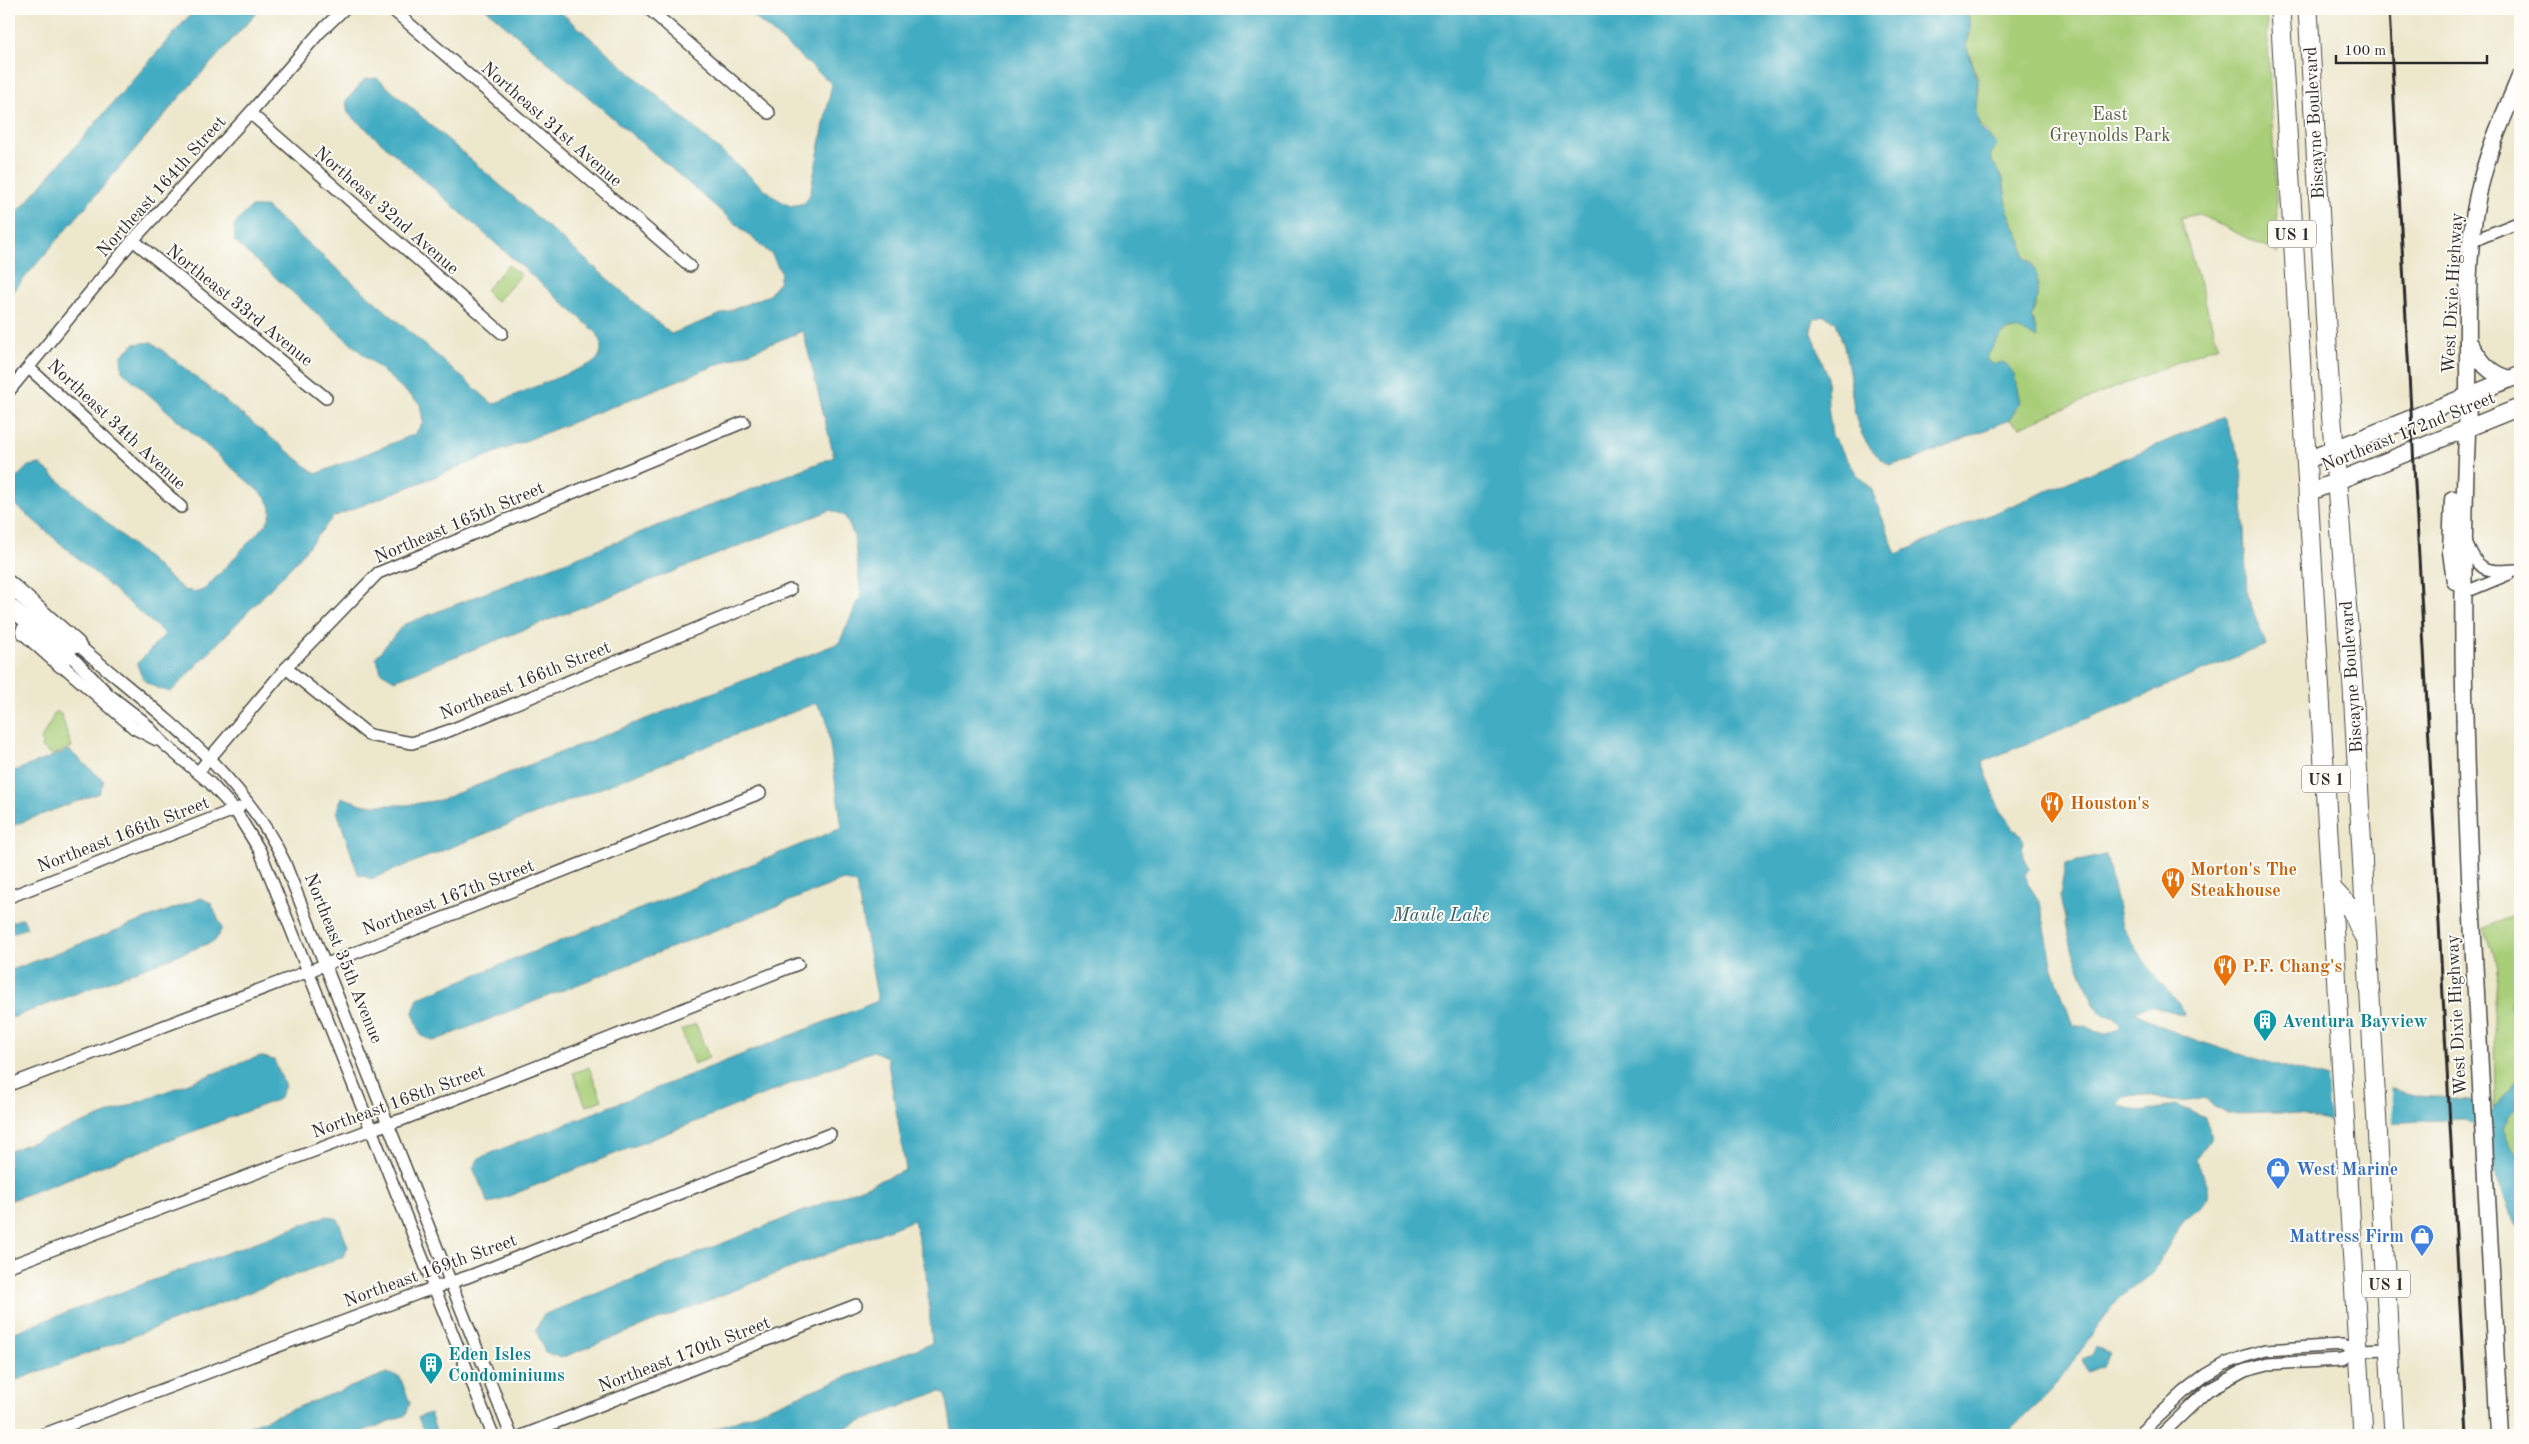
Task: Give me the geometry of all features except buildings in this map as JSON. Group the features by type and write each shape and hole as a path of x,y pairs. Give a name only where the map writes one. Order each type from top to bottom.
{"main road":[{"name":"Biscayne Boulevard","path":"2280,9 2296,299 2310,492 2363,1435"},
{"name":"Biscayne Boulevard","path":"2308,9 2334,450 2350,646 2394,1435"},
{"path":"2332,890 2351,909 2367,946"}],"street":[{"name":"Northeast 164th Street","path":"9,392 133,240 250,113 319,33 344,9"},
{"name":"Northeast 31st Avenue","path":"392,9 690,266"},
{"path":"649,9 769,113"},
{"name":"West Dixie Highway","path":"2500,1435 2468,858 2462,592 2463,505 2472,241 2477,196 2484,168 2520,77"},
{"name":"Northeast 32nd Avenue","path":"250,113 502,333"},
{"path":"2472,241 2520,222"},
{"name":"Northeast 33rd Avenue","path":"133,240 326,398"},
{"path":"2468,341 2484,366 2496,376 2515,377"},
{"name":"Northeast 34th Avenue","path":"29,368 181,507"},
{"name":"Northeast 172nd Street","path":"2308,460 2515,377"},
{"name":"Northeast 172nd Street","path":"2310,492 2520,407"},
{"name":"Northeast 165th Street","path":"198,772 286,668 378,574 744,422"},
{"name":"West Dixie Highway","path":"2462,592 2454,580 2451,552 2455,452 2467,430"},
{"path":"2464,535 2478,565 2496,571 2519,570"},
{"path":"2462,592 2519,570"},
{"name":"Northeast 35th Avenue","path":"9,584 134,728 163,743"},
{"name":"Northeast 166th Street","path":"286,668 369,735 412,743 451,730 790,590"},
{"name":"Northeast 35th Avenue","path":"9,606 117,691 122,704 143,721 163,743 198,772 235,810 251,835 268,868 493,1435"},
{"name":"Northeast 35th Avenue","path":"9,618 69,654 210,758 249,801 267,828 280,852 511,1435"},
{"name":"Northeast 167th Street","path":"9,1085 309,971 760,794"},
{"name":"Northeast 166th Street","path":"9,897 235,810 249,801"},
{"name":"Northeast 168th Street","path":"9,1266 372,1128 388,1124 798,964"},
{"name":"Northeast 169th Street","path":"42,1435 451,1282 830,1134"},
{"name":"Northeast 170th Street","path":"524,1435 856,1305"},
{"path":"2138,1435 2184,1392 2225,1364 2266,1350 2342,1345 2358,1350 2390,1349"},
{"path":"2161,1435 2208,1390 2245,1370 2268,1364 2342,1360 2358,1350"}],"green space":[{"name":"East Greynolds Park","path":"1965,9 2266,9 2279,254 2199,214 2180,218 2218,345 2020,427 2009,420 2020,402 1993,364 1986,359 2000,337 2010,330 2025,331 2036,338 2035,327 2031,317 2036,306 2032,262 2023,257 2022,243 2008,211 2003,180 1992,162 1988,132 1982,127 1977,115 1978,78 1966,45 1970,27"},
{"path":"508,265 521,275 497,302 485,291"},
{"path":"56,711 61,714 72,747 52,755 41,747 43,743 40,741"},
{"path":"2520,913 2520,1157 2512,1150 2495,1116 2494,1014 2498,966 2484,928"},
{"path":"696,1024 709,1058 694,1064 681,1030"},
{"path":"589,1067 602,1100 586,1106 573,1073"}],"water":[{"path":"195,9 260,9 180,97 9,296 9,222"},
{"name":"Maule Lake","path":"486,9 557,9 774,197 790,206 805,203 810,194 832,84 745,9 1965,9 1970,27 1966,45 1978,82 1975,107 1981,128 1997,145 1991,154 1992,161 2003,180 2008,211 2022,243 2024,257 2030,262 2037,276 2038,293 2031,317 2037,339 2018,330 2006,332 1996,342 1986,359 1993,364 2004,362 2014,374 2020,402 2009,420 1914,460 1889,465 1866,442 1860,429 1855,416 1843,343 1836,322 1824,316 1814,319 1811,330 1827,375 1828,406 1832,435 1858,476 1871,488 1896,554 2224,417 2241,461 2247,595 2266,645 1982,762 2000,811 2024,840 2021,848 2029,869 2025,874 2026,881 2040,902 2053,969 2073,1026 2086,1025 2099,1033 2107,1034 2121,1026 2112,1017 2102,1014 2094,1004 2072,949 2060,897 2065,864 2106,855 2122,926 2158,982 2180,1003 2184,1015 2151,1006 2136,1010 2148,1020 2222,1049 2343,1083 2376,1084 2417,1096 2469,1099 2480,1103 2492,1113 2520,1074 2520,1104 2508,1116 2502,1129 2512,1150 2520,1157 2520,1229 2515,1225 2496,1177 2492,1160 2476,1127 2463,1119 2346,1125 2285,1112 2226,1113 2213,1106 2205,1098 2181,1102 2142,1095 2122,1098 2119,1105 2141,1112 2176,1105 2206,1117 2210,1140 2196,1159 2208,1186 2207,1197 2200,1207 2184,1220 2151,1275 2120,1297 2051,1391 2005,1435 953,1435 946,1395 940,1391 827,1435 699,1435 932,1343 926,1273 914,1220 561,1358 545,1352 536,1330 543,1315 906,1170 887,1057 873,1051 489,1204 473,1168 479,1158 878,1001 856,884 843,880 434,1041 421,1036 413,1012 418,998 842,828 826,718 816,703 371,879 358,874 337,811 341,797 365,805 406,805 440,800 839,643 861,595 854,536 845,516 831,510 395,680 381,672 376,657 403,625 834,457 803,331 333,517 294,564 171,692 149,684 139,671 137,664 165,634 10,500 9,485 28,466 40,464 184,590 198,592 205,589 266,524 271,510 264,496 122,371 121,356 134,344 152,342 316,474 415,434 423,422 420,404 235,242 234,225 251,207 266,207 493,404 597,360 601,349 597,333 348,113 346,101 365,79 377,78 671,334 769,295 779,282 781,273 772,255"},
{"path":"69,750 104,781 99,793 9,827 9,773"},
{"path":"201,898 211,903 222,928 215,941 9,1019 9,971"},
{"path":"23,918 27,928 9,934 9,923"},
{"path":"2515,995 2520,997 2520,1067 2516,1059 2519,1039 2510,1004"},
{"path":"260,1056 274,1060 285,1086 279,1099 9,1201 9,1151"},
{"path":"326,1216 338,1219 348,1247 343,1257 9,1383 9,1334"},
{"path":"2096,1347 2109,1353 2103,1366 2087,1372 2082,1359 2092,1355"},
{"path":"387,1373 400,1377 410,1403 406,1415 354,1435 225,1435"},
{"path":"430,1413 437,1434 425,1435 418,1417"}],"pier":[{"path":"2327,1076 2343,1080 2376,1081 2391,1086 2393,1125 2346,1128 2330,1124"}],"railway":[{"path":"2389,9 2467,1435"}],"place":[{"name":"Houston's","path":"2052,824"},
{"name":"Morton's The Steakhouse","path":"2173,900"},
{"name":"P.F. Chang's","path":"2225,987"},
{"name":"Aventura Bayview","path":"2265,1042"},
{"name":"West Marine","path":"2278,1190"},
{"name":"Mattress Firm","path":"2422,1257"},
{"name":"Eden Isles Condominiums","path":"431,1385"}]}
